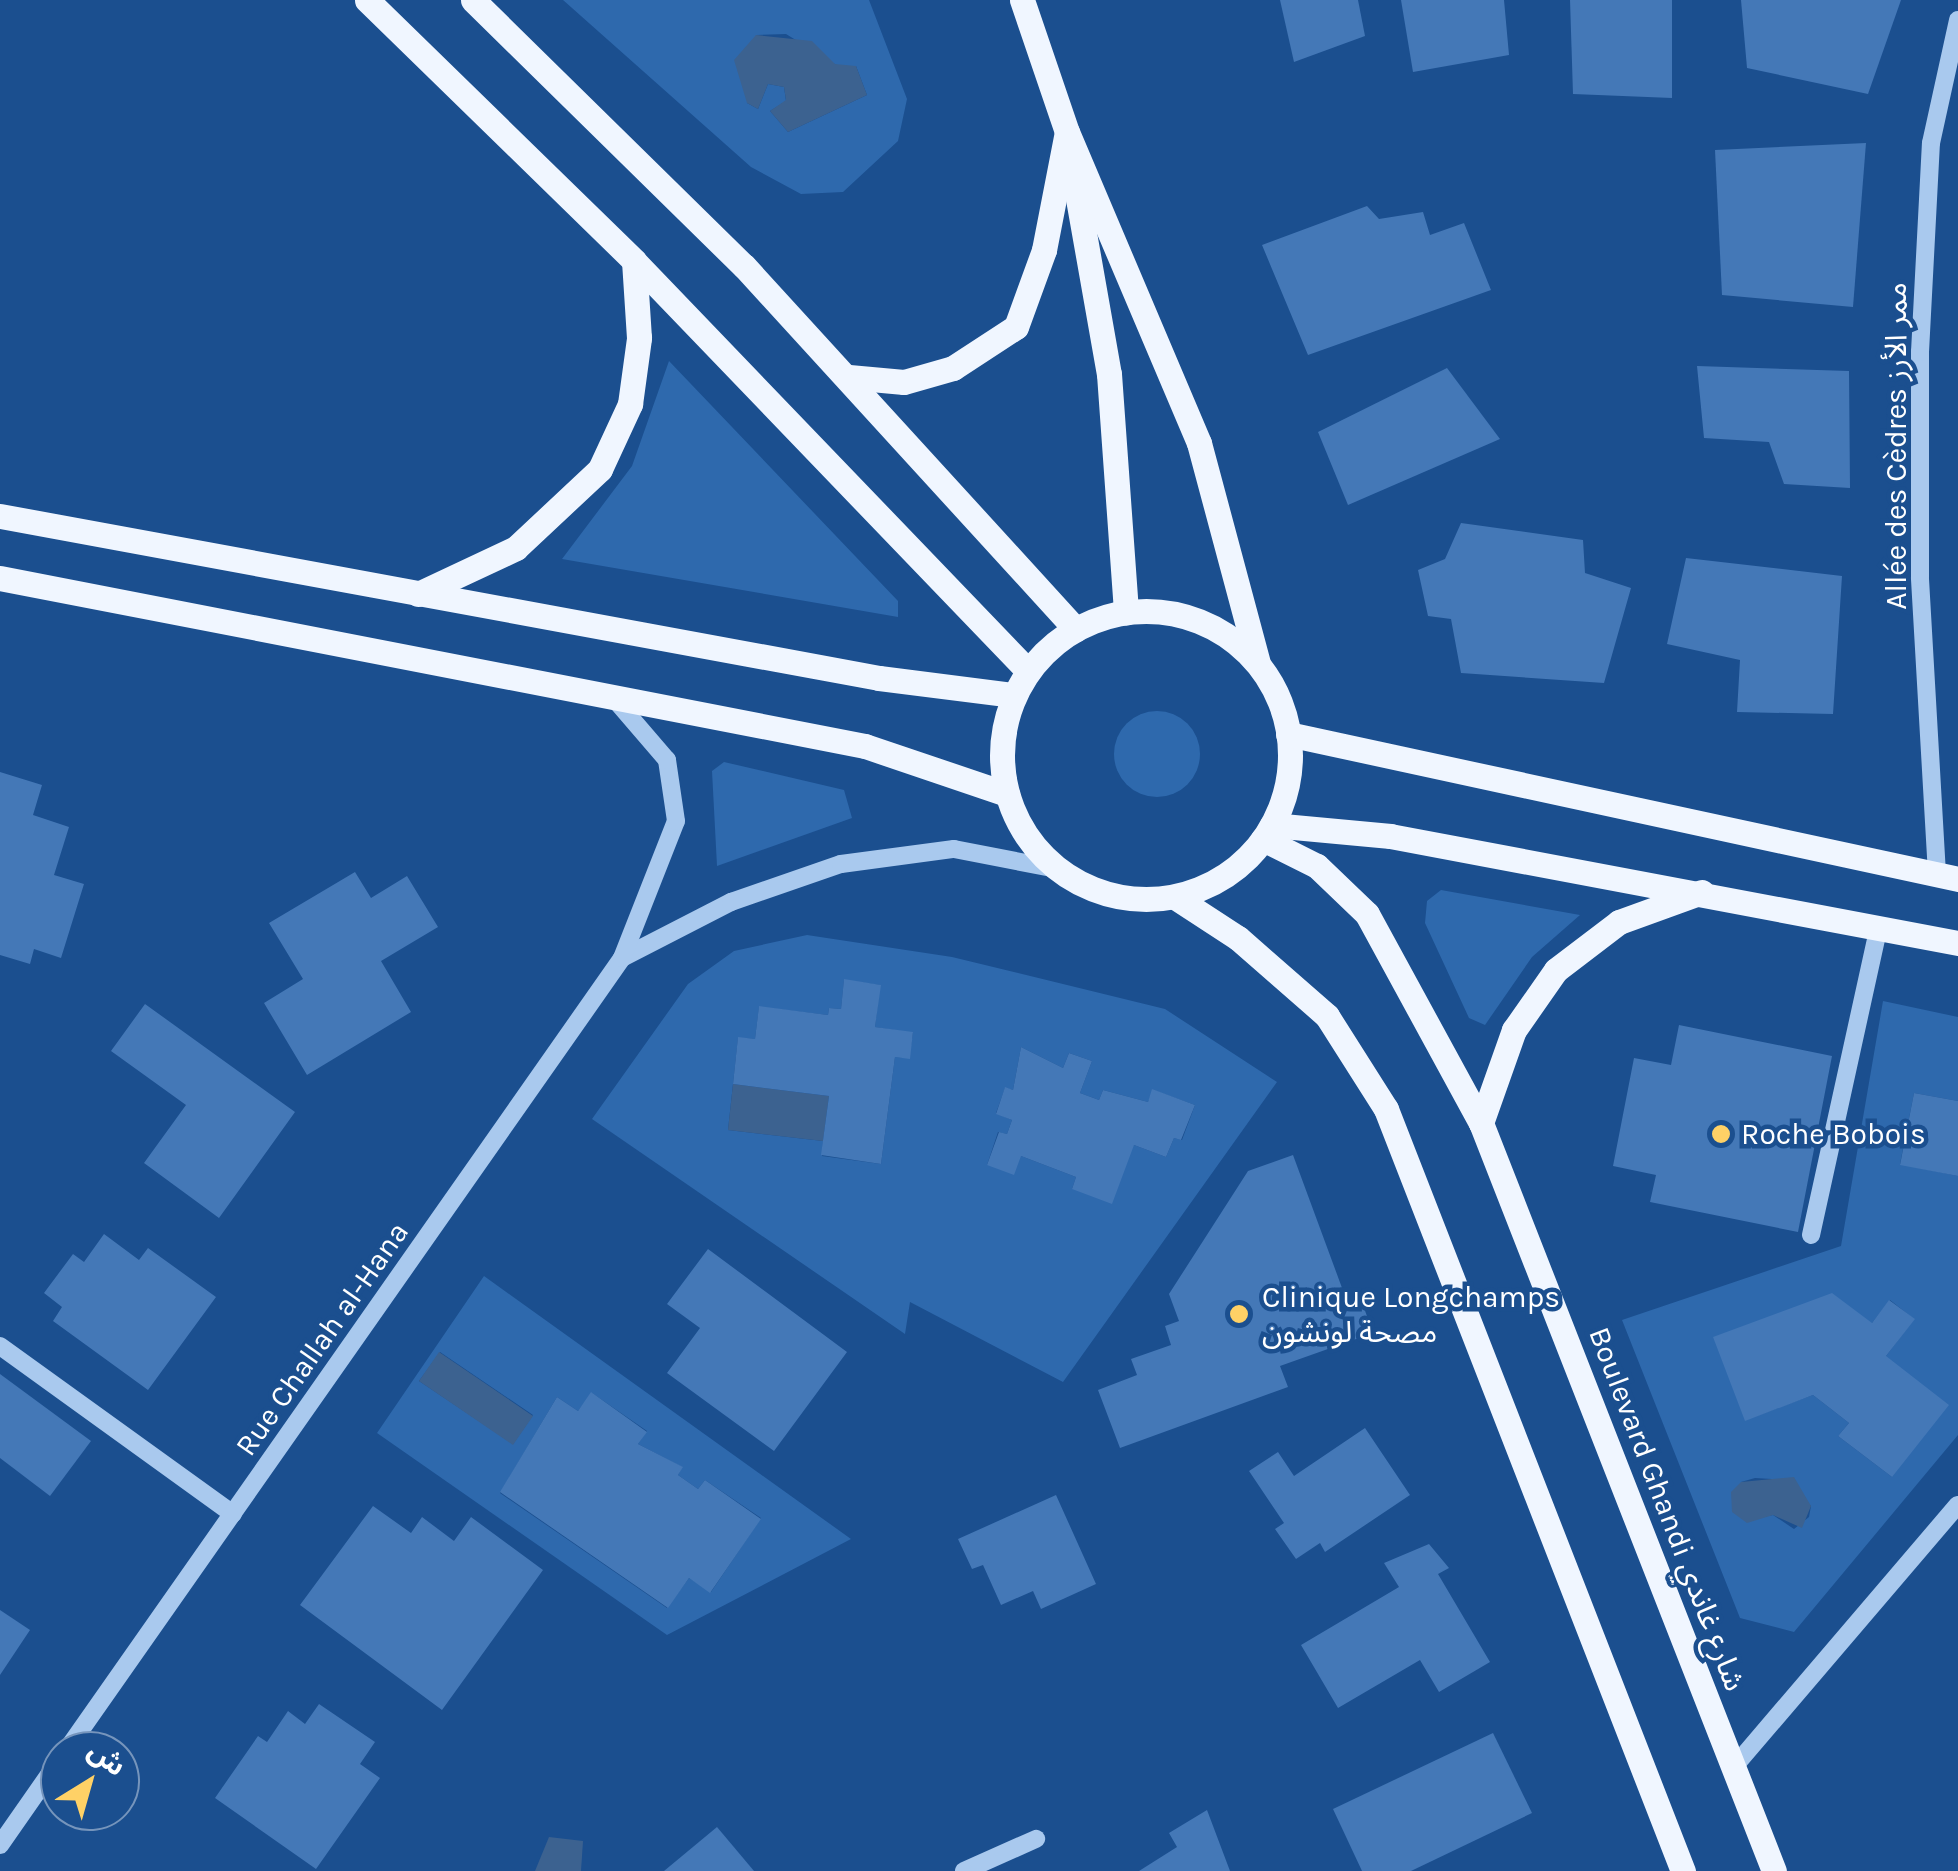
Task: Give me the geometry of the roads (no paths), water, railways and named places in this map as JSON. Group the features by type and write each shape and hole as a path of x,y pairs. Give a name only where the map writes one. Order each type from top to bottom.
{"main road":[{"path":"367,0 634,261 1028,671"},
{"path":"473,0 849,377 1076,628"},
{"path":"1022,0 1066,132 1199,444 1260,668 1288,734 1288,781 1267,832 1235,869 1174,897 1133,899 1057,869 1026,836 1007,794 1001,744 1014,695 1028,671 1076,628 1126,612 1203,623 1260,668"},
{"path":"849,377 904,382 954,368 1016,326 1044,250 1066,132"},
{"path":"1066,132 1109,374 1126,612"},
{"path":"412,596 516,548 600,469 630,404 639,338 634,261"},
{"path":"0,516 412,596 1014,695"},
{"path":"0,578 618,703 864,746 1007,794"},
{"path":"1288,734 1947,876"},
{"path":"1267,832 1390,836 1706,891 1958,943"},
{"name":"Boulevard Ghandi شارع غاندي","path":"1267,832 1316,866 1367,914 1481,1123 1774,1871"},
{"path":"1481,1123 1514,1030 1556,970 1619,922 1706,891"},
{"path":"1174,897 1238,938 1327,1016 1386,1109 1683,1871"}],"street":[{"name":"Allée des Cèdres ممر الأرز","path":"1947,876 1920,577 1920,352 1931,143 1958,20"},
{"path":"618,703 667,760 676,821 622,958"},
{"path":"622,958 731,902 841,864 967,850 1057,869"},
{"path":"1811,1234 1879,926"},
{"name":"Rue Challah al-Hana","path":"80,1731 622,958"},
{"path":"0,1346 233,1514"},
{"path":"1733,1768 1958,1505"},
{"path":"0,1844 40,1788"},
{"path":"964,1871 1036,1839"}],"place":[{"name":"Roche Bobois","path":"1721,1134"},
{"name":"Clinique Longchamps مصحة لونشون","path":"1239,1314"}]}
